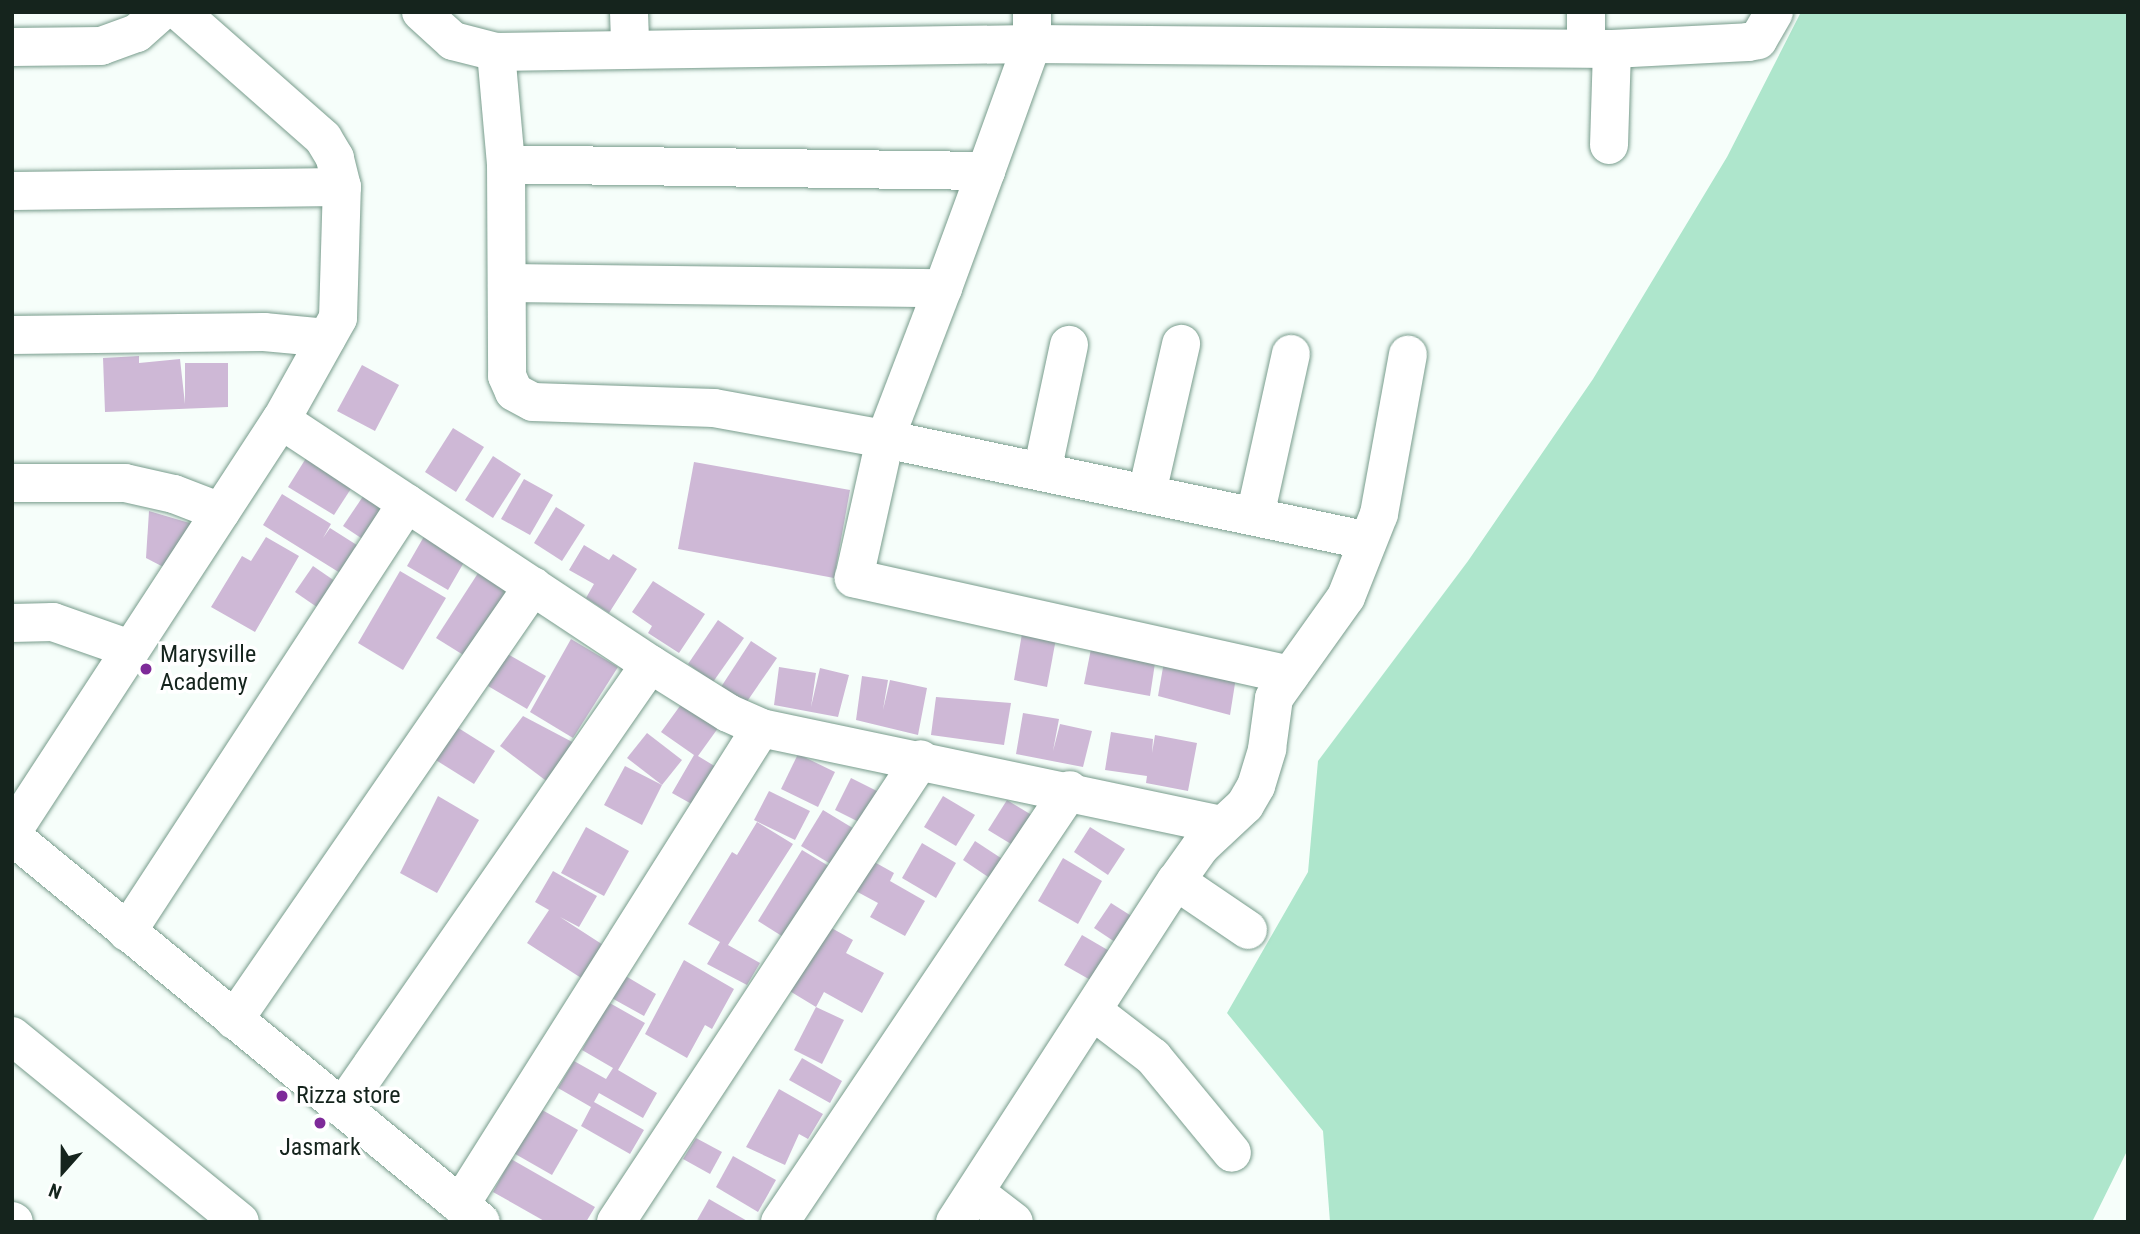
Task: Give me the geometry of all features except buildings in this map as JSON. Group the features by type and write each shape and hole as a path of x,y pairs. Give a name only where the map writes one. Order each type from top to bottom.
{"street":[{"path":"12,47 101,46 137,33 160,12"},
{"path":"180,12 323,138 335,158 342,187 338,318 281,420 12,834 127,932 471,1213 761,728"},
{"path":"421,12 453,41 496,52 630,30 1032,28 1595,36 1748,42 1758,40 1774,12"},
{"path":"1032,28 986,170 885,439 854,578 1290,676"},
{"path":"1595,36 1609,145"},
{"path":"496,52 506,164 507,376 514,391 533,402 714,408 885,439 1366,540"},
{"path":"506,164 986,170"},
{"path":"12,191 342,187"},
{"path":"507,283 943,288"},
{"path":"12,335 264,332 327,338"},
{"path":"1147,493 1181,344"},
{"path":"1042,471 1069,345"},
{"path":"1255,516 1291,354"},
{"path":"1014,1222 965,1207 1176,881 1221,825 1245,805 1256,786 1267,749 1274,698 1346,597 1366,540 1379,514 1408,355"},
{"path":"281,420 650,664 728,713 761,728 1070,790 1221,825"},
{"path":"12,483 125,483 174,494 221,512"},
{"path":"127,932 407,503"},
{"path":"234,1020 533,586"},
{"path":"12,623 53,622 130,649"},
{"path":"342,1108 650,664"},
{"path":"617,1222 921,759"},
{"path":"780,1222 1070,790"},
{"path":"1176,881 1248,930"},
{"path":"1093,1011 1153,1057 1232,1153"},
{"path":"12,1036 240,1222"}],"green space":[{"path":"1801,12 2128,12 2128,1149 2092,1222 1330,1222 1323,1131 1227,1013 1308,872 1318,761 1468,561 1593,379 1727,157"}],"place":[{"name":"Marysville Academy","path":"146,669"},
{"name":"Rizza store","path":"282,1096"},
{"name":"Jasmark","path":"320,1123"}]}
